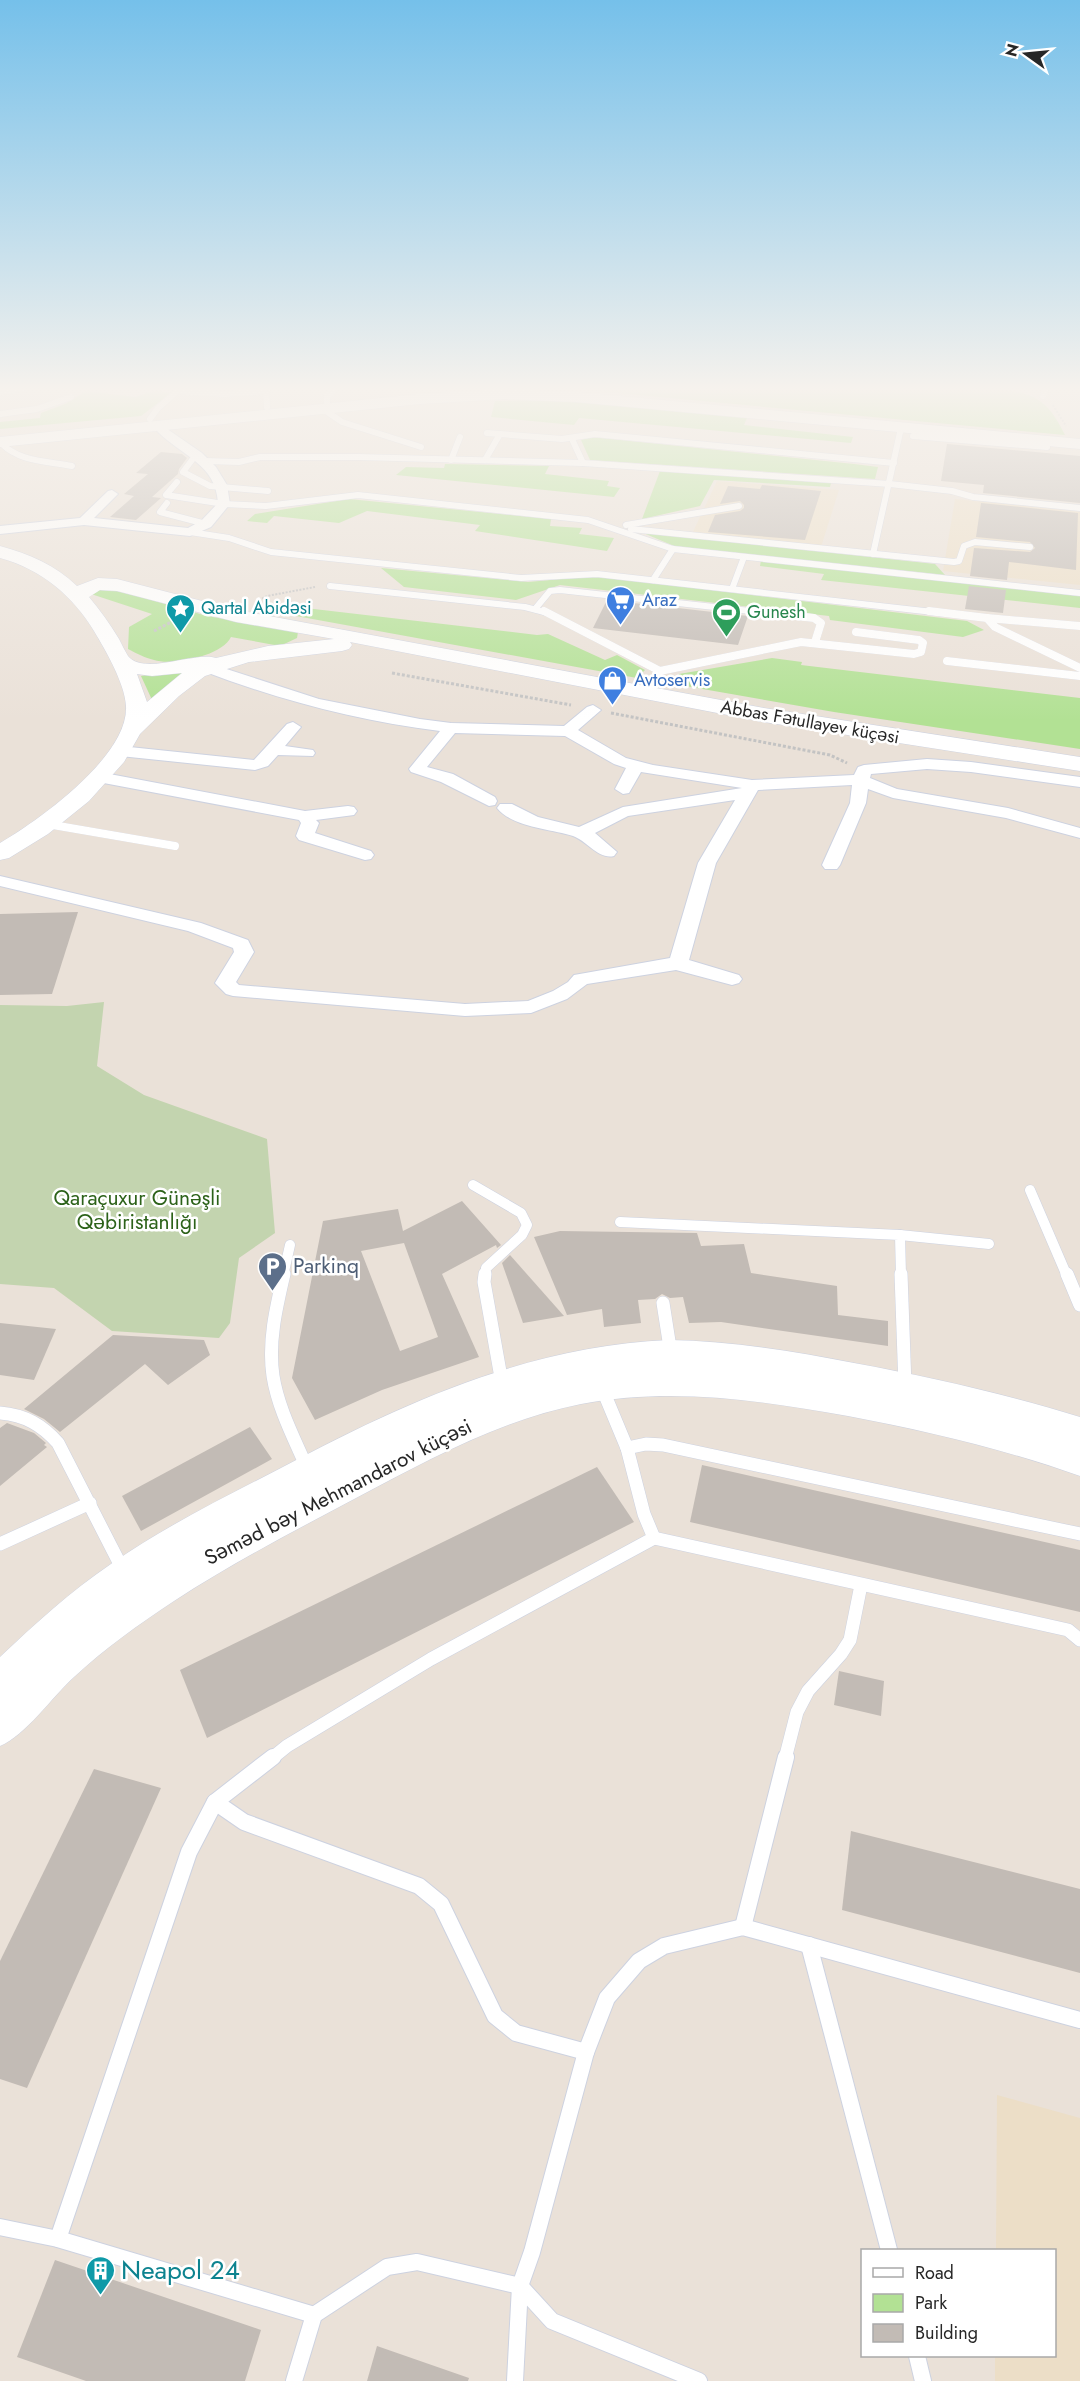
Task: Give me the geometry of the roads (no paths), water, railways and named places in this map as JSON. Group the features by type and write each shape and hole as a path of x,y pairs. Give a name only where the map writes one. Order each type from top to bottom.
{"main road":[{"path":"0,552 236,616 400,645"},
{"path":"0,853 47,824 72,804 99,777 120,751 132,730 137,711 136,701 121,662 108,638 78,599 58,580 32,562"},
{"path":"78,599 81,591 91,585 117,585"},
{"path":"289,651 305,645 313,638 313,634 302,627"},
{"path":"121,662 135,669 150,670 358,644 400,645"},
{"name":"Abbas Fətullayev küçəsi","path":"400,645 819,726 1080,764"},
{"path":"132,730 177,687 208,668 246,657"},
{"name":"Səməd bəy Mehmandarov küçəsi","path":"0,1725 59,1663 143,1598 359,1461 405,1421 502,1383 548,1370 597,1361 671,1354 752,1359 905,1387 1039,1418 1080,1432"},
{"name":"Səməd bəy Mehmandarov küçəsi","path":"0,1685 85,1607 126,1576 186,1537 308,1471 359,1461 422,1444 514,1407 602,1387 693,1379 773,1388 974,1427 1080,1460"}],"street":[{"path":"84,521 107,499"},
{"path":"0,530 84,521 190,532 206,524 224,504 224,499"},
{"path":"208,668 245,682 316,703 451,728 568,731 620,761 749,790"},
{"path":"568,731 593,710"},
{"path":"120,751 247,766 262,763 293,727"},
{"path":"451,728 417,769 447,778 489,801"},
{"path":"275,750 307,753"},
{"path":"583,832 623,812 749,790 927,764 971,767 1080,782"},
{"path":"623,789 636,765"},
{"path":"862,775 893,793 1008,813 1080,833"},
{"path":"831,864 858,803 862,775"},
{"path":"99,777 305,816 348,811"},
{"path":"679,963 707,863 749,790"},
{"path":"506,808 535,821 583,832 597,840 608,852"},
{"path":"305,816 310,823 305,836 365,855"},
{"path":"0,881 194,927 233,940 241,944 244,952 225,983 233,990 250,993 465,1010 531,1006 560,994 574,986 580,979 679,963 732,979"}],"lane":[{"path":"193,499 224,504 266,506 324,499"},
{"path":"396,499 588,520 672,549 1080,592"},
{"path":"873,554 886,499"},
{"path":"994,499 1080,508"},
{"path":"167,502 160,512 206,524"},
{"path":"612,527 739,506"},
{"path":"612,527 954,562 959,561 964,546 975,542 1030,547"},
{"path":"190,532 229,538 271,552 521,578 591,573 987,618 1080,626"},
{"path":"653,580 672,549"},
{"path":"732,589 744,557"},
{"path":"330,586 535,609 564,620 660,671 791,643 815,642 914,654 921,652 923,647 923,643 919,640 856,632"},
{"path":"535,609 550,591 560,590 814,618 821,623 815,642"},
{"path":"987,618 994,627 1080,668"},
{"path":"947,661 1080,676"},
{"path":"646,691 660,671"},
{"path":"47,824 175,846"},
{"path":"473,1185 520,1213 527,1225 522,1235 486,1268 484,1282 502,1383"},
{"path":"1030,1190 1080,1305"},
{"path":"620,1222 900,1235 989,1244"},
{"path":"900,1235 905,1387"},
{"path":"290,1245 271,1347 273,1379 308,1471"},
{"path":"663,1304 671,1354"},
{"path":"602,1387 627,1448 644,1514 654,1538"},
{"path":"0,1413 30,1418 54,1436 126,1576"},
{"path":"627,1448 663,1445 1080,1534"},
{"path":"0,1544 90,1503"},
{"path":"58,2239 189,1852 215,1802 287,1746 431,1659 654,1538 1068,1630 1080,1640"},
{"path":"743,1927 797,1712 808,1691 841,1654 850,1640 861,1585"},
{"path":"215,1802 243,1822 418,1886 441,1904 495,2016 516,2033 586,2052"},
{"path":"516,2381 520,2286 535,2241 586,2052 607,1998 639,1961 664,1946 743,1927 1080,2020"},
{"path":"809,1945 889,2249"},
{"path":"0,2227 58,2239 314,2315"},
{"path":"294,2381 314,2315 387,2267 417,2262 520,2286 552,2321 699,2381"},
{"path":"917,2357 923,2381"}],"place":[{"name":"Araz","path":"621,626"},
{"name":"Qartal Abidəsi","path":"180,634"},
{"name":"Gunesh","path":"726,638"},
{"name":"Avtoservis","path":"613,706"},
{"name":"Parkinq","path":"272,1292"},
{"name":"Neapol 24","path":"100,2296"}],"park label":[{"name":"Qaraçuxur Günəşli Qəbiristanlığı","path":"137,1210"}]}
